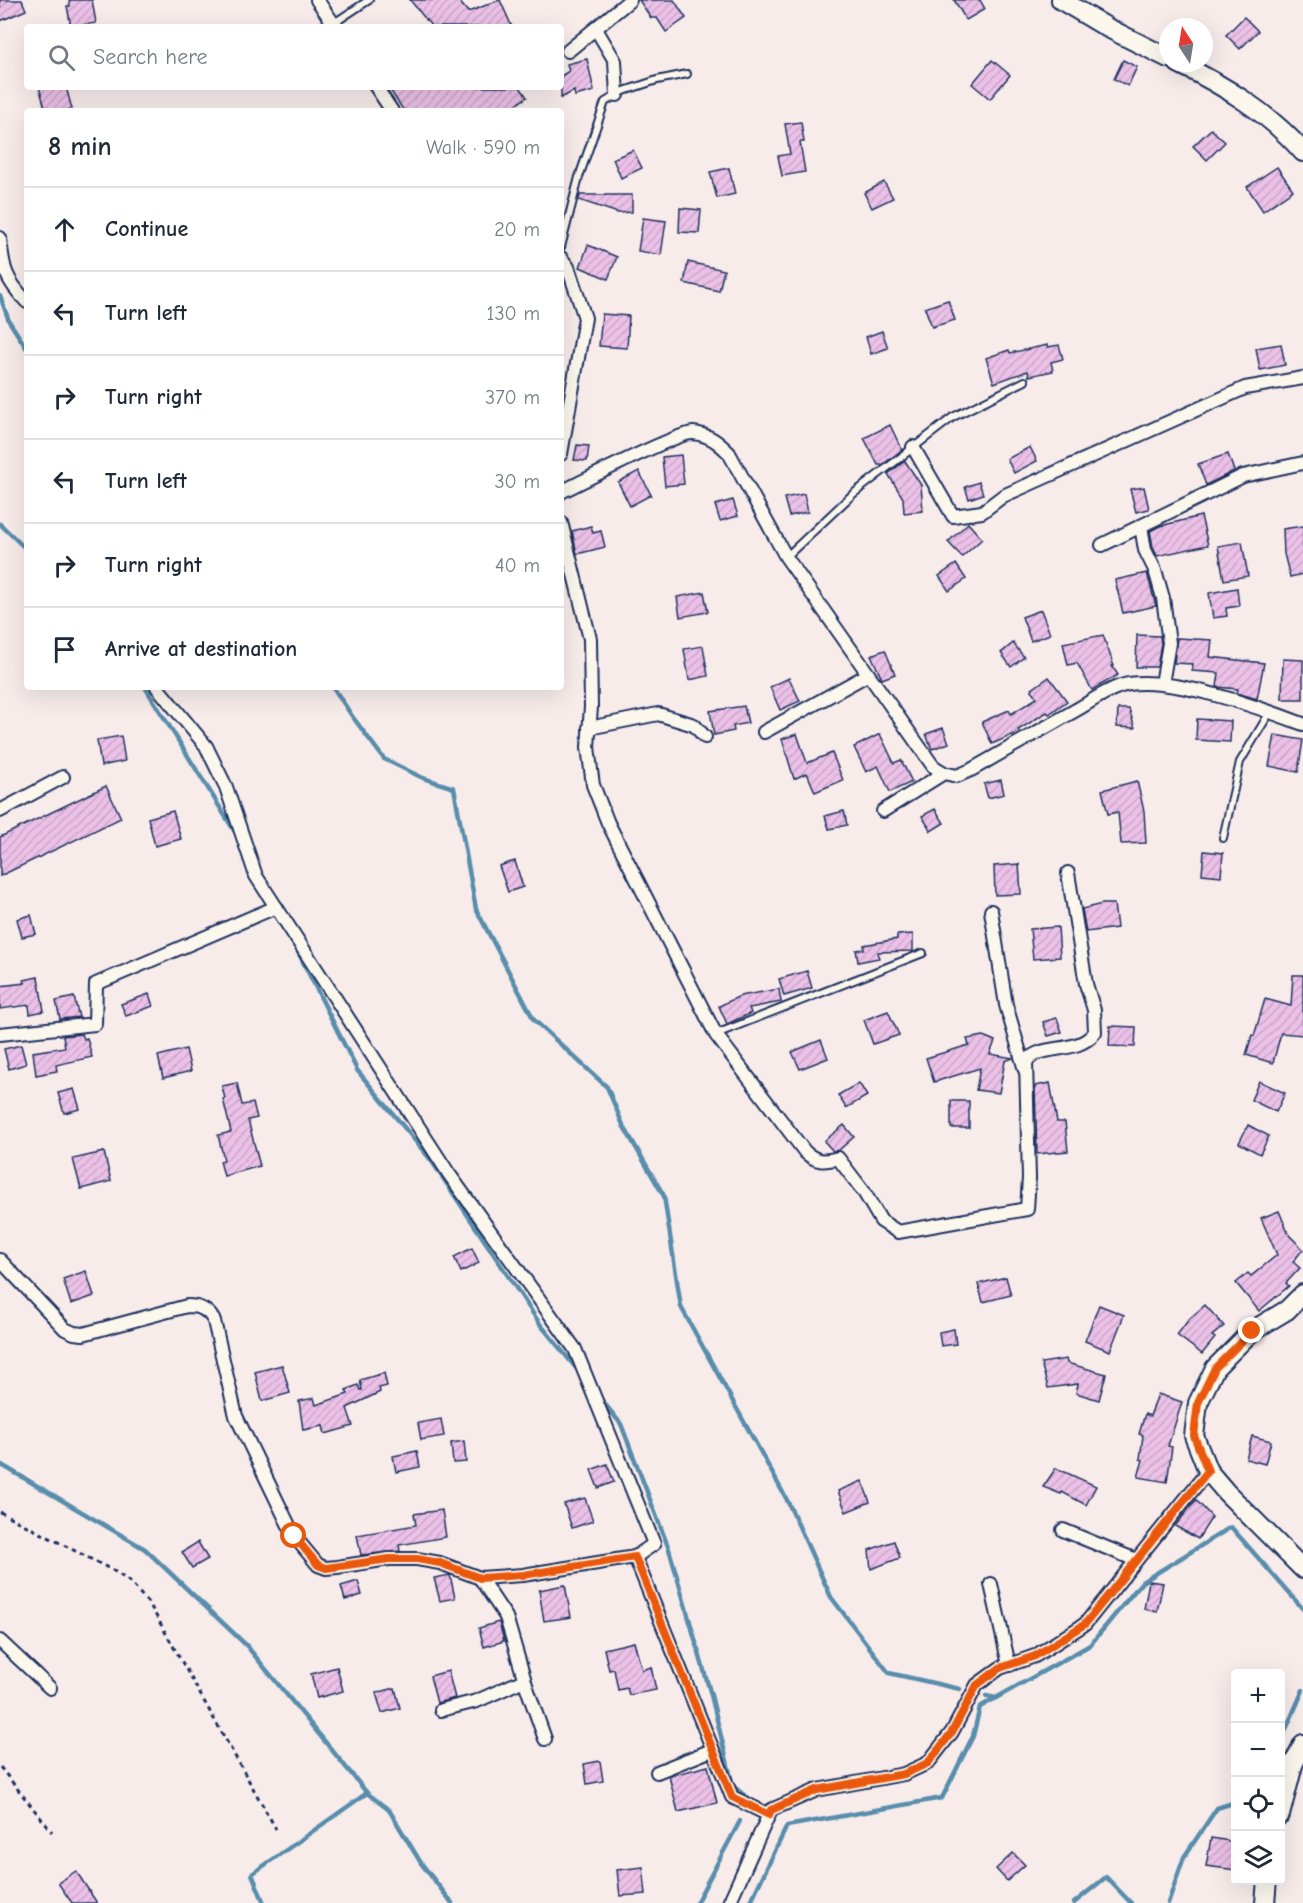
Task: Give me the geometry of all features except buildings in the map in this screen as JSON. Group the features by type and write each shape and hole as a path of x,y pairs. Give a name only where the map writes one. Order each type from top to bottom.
{"main road":[{"path":"1061,0 1108,28 1159,54"},
{"path":"1195,72 1233,92 1287,134 1303,152"},
{"path":"1303,1294 1287,1310 1252,1331 1215,1368 1198,1403 1194,1436 1208,1471 1303,1569"},
{"path":"1285,1798 1293,1765 1303,1746"},
{"path":"1265,1903 1267,1885"}],"street":[{"path":"317,0 334,24"},
{"path":"568,51 630,0"},
{"path":"596,29 615,61 617,95"},
{"path":"378,90 390,108"},
{"path":"0,238 2,261 11,286 24,299"},
{"path":"564,262 568,267 585,318 564,437"},
{"path":"913,447 953,516 982,512 1003,496 1245,388 1303,378"},
{"path":"564,491 691,433 716,440 729,453 786,557 933,766 944,773 957,776 971,770 1114,689 1127,684 1162,684 1270,712 1303,724"},
{"path":"1102,545 1243,476 1303,463"},
{"path":"1141,526 1146,550 1155,570 1163,598 1169,643 1162,684"},
{"path":"564,534 590,639 591,707 588,747 593,785 608,823 716,1035 805,1152 813,1160 826,1162 838,1158 864,1192 881,1221 898,1232 1027,1209 1029,1178 1026,1062 1034,1054 1077,1046 1095,1032 1094,1010 1086,984 1068,873"},
{"path":"764,732 867,675"},
{"path":"0,1260 65,1329 74,1333 83,1334 187,1306 198,1306 211,1315 236,1416 294,1536 318,1565 326,1568 389,1559 417,1559 440,1563 480,1578 523,1575 635,1557 654,1544 574,1349 449,1174 256,876 226,787 206,746 159,690"},
{"path":"590,728 658,714 694,725 705,737"},
{"path":"883,810 944,773"},
{"path":"0,811 63,777"},
{"path":"0,1034 95,1024 96,984 276,907"},
{"path":"991,911 1006,1005 1025,1070"},
{"path":"729,1903 771,1810 817,1790 904,1774 928,1763 952,1732 977,1685 1000,1668 1035,1656 1085,1624 1208,1471"},
{"path":"1063,1530 1136,1560"},
{"path":"635,1557 732,1797 769,1815"},
{"path":"480,1578 506,1617 524,1680 545,1739"},
{"path":"991,1584 1009,1665"},
{"path":"0,1641 51,1688"},
{"path":"441,1710 477,1701 524,1680"},
{"path":"657,1772 712,1750"}],"lane":[{"path":"336,24 369,0"},
{"path":"564,235 579,177 605,102 657,80 687,74"},
{"path":"786,557 853,494 953,417 1025,381"},
{"path":"1223,838 1240,762 1270,712"},
{"path":"716,1035 923,953"}],"path":[{"path":"0,1512 114,1571 130,1582 150,1605 276,1829"},
{"path":"0,1767 52,1832"}],"waterway":[{"path":"0,296 9,321 24,344"},
{"path":"0,524 24,547"},
{"path":"147,690 237,835"},
{"path":"335,690 384,759 423,778 454,788 476,909 534,1020 607,1087 623,1125 664,1196 681,1307 787,1500 831,1597 889,1673 960,1689"},
{"path":"295,946 357,1070 431,1160 540,1324 581,1374"},
{"path":"599,1397 621,1424 669,1549 711,1695 733,1786 750,1800"},
{"path":"0,1464 145,1549 246,1645 367,1793 252,1874 264,1903"},
{"path":"750,1903 787,1826 942,1798 973,1736 980,1707 1090,1645 1142,1582 1231,1527 1303,1609"},
{"path":"1285,1731 1303,1690"},
{"path":"986,1696 996,1698"},
{"path":"367,1793 389,1810 421,1863 452,1903"},
{"path":"1168,1903 1184,1857 1217,1808 1231,1804"},
{"path":"696,1903 740,1821"},
{"path":"1074,1903 1106,1877 1131,1903"}],"route":[{"path":"294,1536 318,1565 326,1568 389,1559 417,1559 440,1563 480,1578 523,1575 635,1557 732,1797 769,1815 771,1810 817,1790 904,1774 928,1763 952,1732 977,1685 1000,1668 1035,1656 1085,1624 1208,1471 1194,1436 1198,1403 1215,1368 1252,1331"}]}
